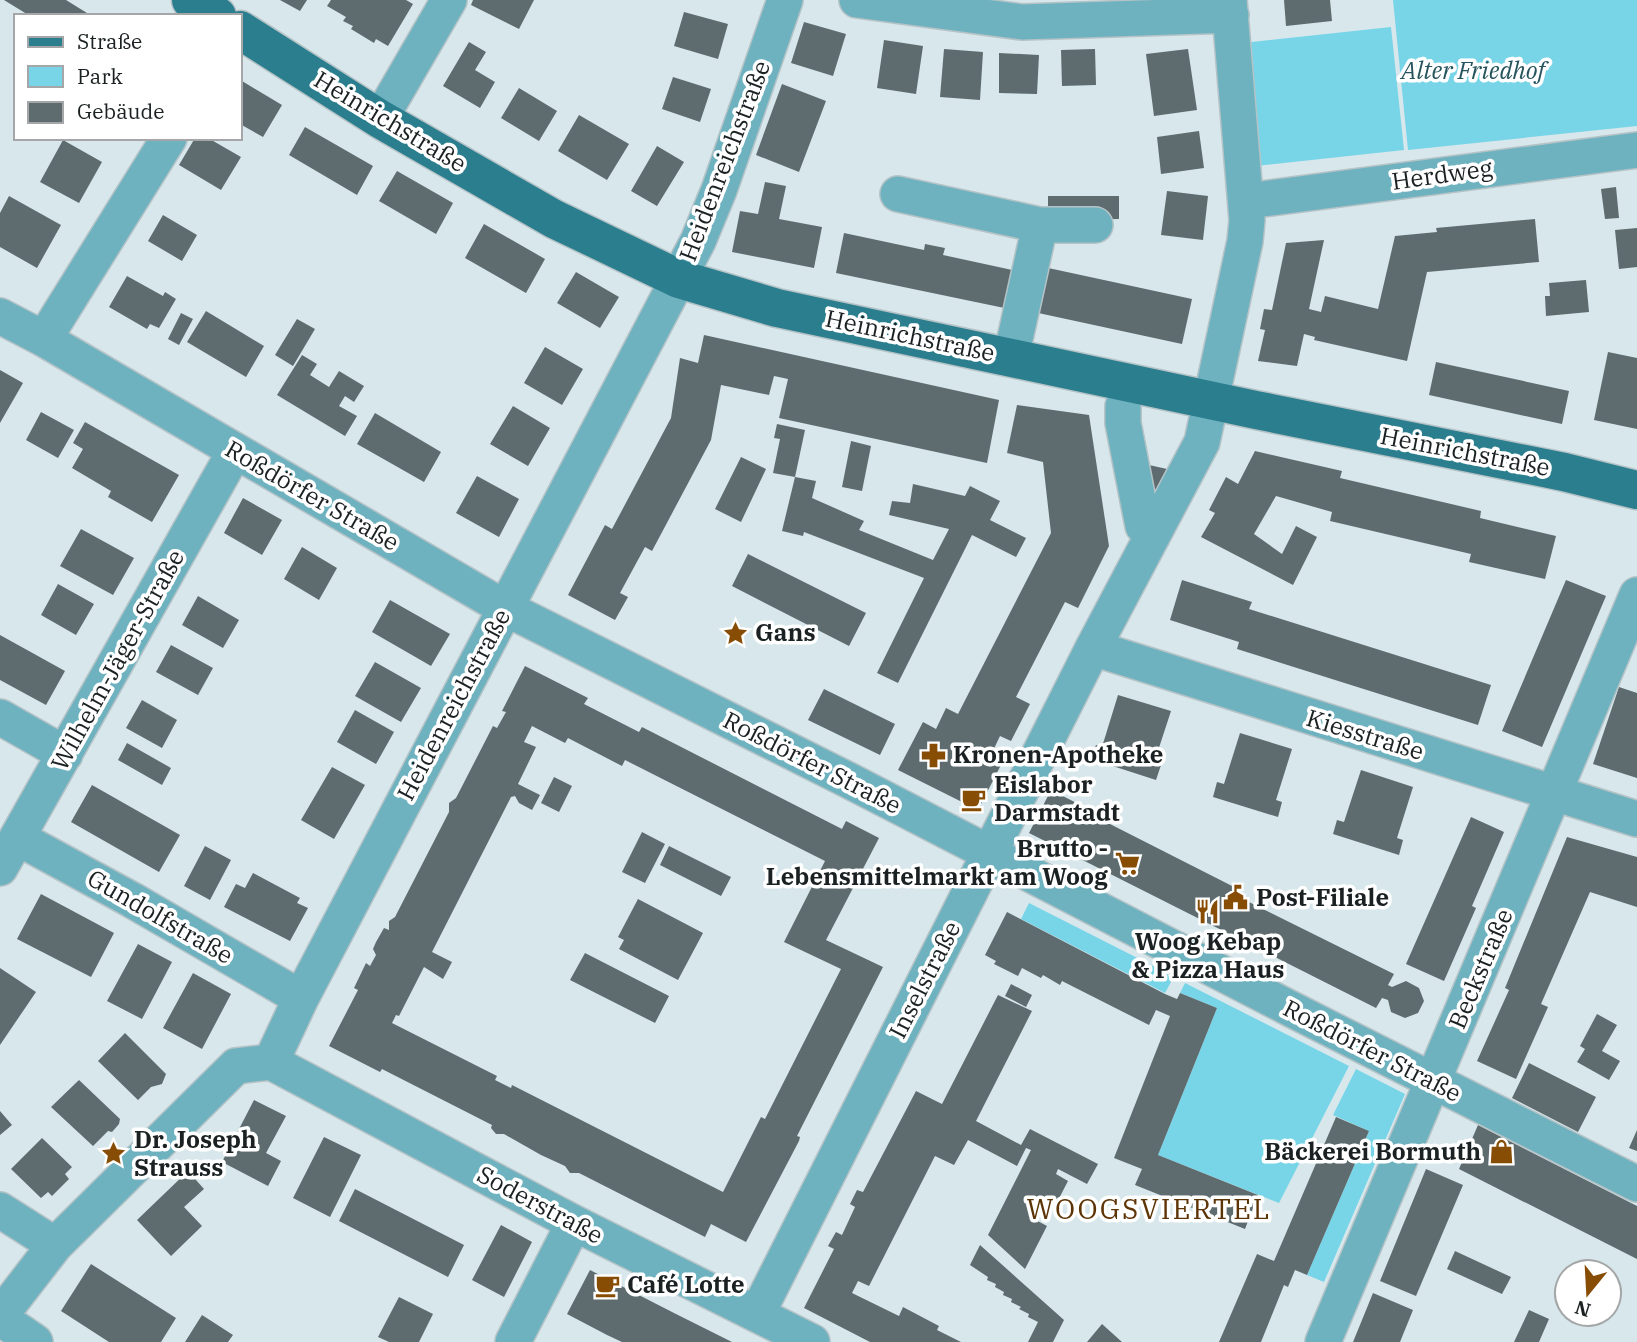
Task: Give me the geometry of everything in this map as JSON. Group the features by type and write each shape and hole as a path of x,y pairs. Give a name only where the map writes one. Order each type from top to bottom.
{"main road":[{"path":"191,0 214,14"},
{"name":"Heinrichstraße","path":"242,31 380,119 554,219 679,279 777,308 1212,401 1564,472 1637,490"}],"street":[{"path":"380,119 449,0"},
{"name":"Heidenreichstraße","path":"271,1062 301,998 698,241 719,190 785,0"},
{"path":"857,0 1022,22 1230,8"},
{"name":"Inselstraße","path":"757,1314 1093,648 1202,443 1245,241 1247,201 1230,8"},
{"path":"44,339 168,140"},
{"name":"Herdweg","path":"1247,201 1637,150"},
{"path":"898,194 1040,225 1095,225"},
{"path":"1011,357 1040,225"},
{"name":"Roßdörfer Straße","path":"0,316 44,339 505,608 1637,1184"},
{"path":"1123,406 1123,422 1143,526 1153,535"},
{"name":"Wilhelm-Jäger-Straße","path":"0,868 235,452"},
{"name":"Beckstraße","path":"1323,1342 1637,595"},
{"name":"Kiesstraße","path":"1093,648 1637,819"},
{"path":"0,717 65,754"},
{"name":"Gundolfstraße","path":"18,838 132,900 301,998"},
{"path":"34,1342 0,1317 55,1245 236,1066 271,1062"},
{"name":"Soderstraße","path":"271,1062 574,1223 812,1342"},
{"path":"0,1210 55,1245"},
{"path":"513,1342 574,1223"}],"green space":[{"name":"Alter Friedhof","path":"1393,0 1637,0 1637,126 1408,150"},
{"path":"1391,27 1404,150 1256,166 1243,43"},
{"path":"1029,903 1167,973 1171,982 1165,993 1021,919"},
{"path":"1185,983 1349,1066 1279,1203 1158,1155 1217,1008 1180,993"},
{"path":"1356,1069 1405,1094 1324,1282 1307,1275 1369,1131 1333,1115"}],"building":[{"path":"4,0 66,0 87,13 87,14 27,14"},
{"path":"280,0 307,0 300,11"},
{"path":"331,0 406,0 413,4 388,46 376,39 374,43 351,29 353,26 343,21 346,17 327,6"},
{"path":"473,0 534,0 519,29 471,5"},
{"path":"1284,0 1330,0 1332,21 1286,26"},
{"path":"684,12 728,24 718,59 674,46"},
{"path":"804,22 846,34 833,76 791,63"},
{"path":"884,40 923,46 916,94 877,88"},
{"path":"469,42 486,52 475,70 495,82 480,108 443,86"},
{"path":"944,49 983,52 980,100 940,97"},
{"path":"1095,49 1096,85 1062,86 1061,50"},
{"path":"1188,49 1197,110 1154,116 1146,54"},
{"path":"999,53 1039,55 1037,94 999,93"},
{"path":"673,77 711,89 700,122 662,109"},
{"path":"242,81 282,105 263,137 242,125"},
{"path":"782,84 826,101 799,172 756,155"},
{"path":"519,88 557,111 539,141 501,118"},
{"path":"579,115 629,144 607,180 558,151"},
{"path":"305,127 373,166 357,195 289,155"},
{"path":"1199,131 1204,168 1161,174 1157,137"},
{"path":"63,140 102,162 79,203 40,182"},
{"path":"194,140 211,140 241,157 221,190 179,165"},
{"path":"657,146 684,162 657,206 631,191"},
{"path":"397,171 453,203 436,234 379,201"},
{"path":"765,182 786,186 779,219 822,227 814,268 732,252 740,211 758,214"},
{"path":"1616,187 1619,218 1605,219 1601,189"},
{"path":"1167,191 1208,196 1203,240 1161,235"},
{"path":"9,196 61,225 37,268 0,247 0,213"},
{"path":"1048,196 1119,196 1119,219 1048,220"},
{"path":"163,215 197,235 182,261 148,241"},
{"path":"1535,219 1539,262 1427,272 1407,361 1314,340 1315,337 1304,334 1297,366 1258,361 1265,330 1260,329 1264,309 1272,310 1286,243 1324,240 1309,309 1321,312 1325,296 1378,309 1395,236 1437,232 1436,228"},
{"path":"484,224 545,259 526,293 465,258"},
{"path":"1637,228 1637,267 1619,269 1615,230"},
{"path":"844,233 924,250 925,244 945,248 943,255 1022,272 1014,310 836,273"},
{"path":"1039,266 1192,299 1182,344 1029,311"},
{"path":"576,272 619,297 600,328 557,303"},
{"path":"127,276 163,296 165,292 176,299 159,328 150,324 147,329 109,307"},
{"path":"1586,280 1589,312 1546,316 1545,296 1550,296 1549,283"},
{"path":"206,311 264,346 246,377 187,342"},
{"path":"181,313 193,319 179,345 168,339"},
{"path":"297,319 315,329 293,366 275,355"},
{"path":"704,335 999,400 987,463 779,418 788,379 774,376 769,395 721,385 711,440 652,551 645,547 620,593 628,597 615,620 568,595 605,525 612,529 671,418 680,358 698,363"},
{"path":"545,347 583,369 562,405 524,383"},
{"path":"1608,352 1637,358 1637,429 1594,420"},
{"path":"302,355 317,364 310,375 329,387 339,371 364,386 354,402 345,396 339,406 357,416 345,436 277,395"},
{"path":"1436,362 1569,391 1562,424 1429,395"},
{"path":"0,370 23,383 0,423"},
{"path":"1017,405 1089,415 1109,546 1078,608 1065,602 1016,697 1030,704 1011,741 1000,736 990,757 1002,763 978,810 898,770 923,722 936,729 946,708 958,714 1051,533 1043,462 1007,453"},
{"path":"513,406 550,428 528,466 490,444"},
{"path":"41,412 74,430 58,458 26,440"},
{"path":"375,413 441,452 424,482 357,444"},
{"path":"85,422 179,475 152,522 108,497 111,491 72,468 83,449 73,443"},
{"path":"777,424 805,430 795,477 773,473 780,439 774,438"},
{"path":"851,441 871,446 862,491 842,487"},
{"path":"1255,451 1342,471 1340,478 1481,511 1480,518 1556,536 1545,579 1469,562 1471,554 1330,521 1332,512 1276,496 1254,534 1282,554 1296,526 1317,537 1293,585 1201,537 1215,513 1209,510 1226,477 1238,484"},
{"path":"741,457 766,469 741,522 715,509"},
{"path":"1149,465 1167,469 1159,490 1149,488"},
{"path":"477,476 519,499 499,537 456,513"},
{"path":"795,477 816,481 812,498 864,521 859,530 933,560 949,529 889,515 892,501 910,503 913,484 965,496 970,486 1000,501 990,520 1026,538 1016,557 972,535 898,683 877,673 924,578 804,532 803,536 782,531"},
{"path":"243,498 282,520 262,555 224,533"},
{"path":"81,529 134,558 113,595 60,566"},
{"path":"302,547 337,568 319,600 284,579"},
{"path":"748,554 866,613 849,646 732,586"},
{"path":"1182,580 1252,602 1249,609 1491,685 1478,725 1237,649 1239,642 1170,620"},
{"path":"1566,580 1606,596 1542,747 1502,731"},
{"path":"58,584 94,604 76,635 41,615"},
{"path":"198,596 239,620 223,648 182,625"},
{"path":"390,600 450,634 431,666 372,632"},
{"path":"0,635 65,671 46,705 0,680"},
{"path":"171,645 213,668 198,695 156,672"},
{"path":"375,662 421,688 401,722 355,696"},
{"path":"525,666 588,698 584,704 639,732 642,727 842,829 846,821 879,838 826,940 883,967 797,1136 800,1137 799,1141 746,1242 711,1224 705,1237 579,1173 570,1173 565,1166 504,1134 496,1134 491,1128 492,1125 382,1069 380,1072 329,1046 358,990 354,988 366,963 370,966 376,955 373,949 376,942 384,928 389,930 389,921 395,917 449,812 449,803 456,798 493,726 497,728 506,712 502,711","holes":["532,726 565,743 568,738 622,766 625,760 825,861 784,942 841,969 765,1119 761,1117 723,1192 512,1085 511,1088 495,1080 497,1076 392,1023 396,1015 399,1016 424,967 443,979 452,962 432,952 511,797 515,796 519,803 532,810 540,795 518,784 536,747 524,742"]},
{"path":"1619,687 1637,693 1637,778 1593,764"},
{"path":"824,689 895,724 880,755 808,720"},
{"path":"1118,695 1171,711 1154,763 1161,765 1156,780 1091,759 1096,745 1102,747"},
{"path":"142,700 177,720 162,748 126,728"},
{"path":"355,710 394,732 376,764 337,742"},
{"path":"1240,733 1292,749 1276,800 1282,802 1278,817 1213,797 1217,782 1224,784"},
{"path":"127,743 171,768 162,785 118,760"},
{"path":"332,767 365,785 334,839 301,820"},
{"path":"1361,770 1413,787 1397,838 1403,840 1399,855 1333,834 1337,820 1344,822"},
{"path":"554,777 572,786 559,812 541,803"},
{"path":"92,785 180,835 159,872 71,822"},
{"path":"1051,790 1108,819 1106,822 1238,889 1235,895 1394,974 1388,985 1392,987 1406,981 1419,988 1424,1001 1418,1013 1405,1018 1391,1012 1388,1000 1382,998 1376,1008 1029,833"},
{"path":"1471,817 1504,832 1472,906 1476,908 1444,981 1406,964"},
{"path":"642,832 665,844 645,883 622,872"},
{"path":"1567,837 1637,857 1637,907 1590,892 1541,1004 1548,1007 1516,1079 1477,1061 1509,990 1505,988"},
{"path":"205,846 231,860 210,900 184,886"},
{"path":"669,846 731,877 721,896 660,865"},
{"path":"253,873 300,898 297,903 308,908 290,941 224,907 236,884 245,888"},
{"path":"41,894 114,933 91,977 17,939"},
{"path":"638,899 703,933 678,980 619,949 624,940 618,937"},
{"path":"1007,912 1165,994 1177,999 1180,993 1217,1008 1158,1155 1258,1195 1245,1229 1135,1185 1142,1169 1114,1158 1170,1016 1156,1010 1149,1025 1062,981 1060,985 1043,975 1041,978 1022,968 1018,976 994,964 996,961 985,955"},
{"path":"138,944 172,962 142,1019 107,1001"},
{"path":"585,953 669,996 655,1023 570,980"},
{"path":"0,968 36,992 0,1045"},
{"path":"193,973 231,994 202,1049 163,1028"},
{"path":"1011,984 1032,995 1026,1007 1005,996"},
{"path":"998,995 1032,1011 976,1121 1021,1145 1030,1129 1098,1164 1087,1184 1058,1169 1056,1174 1068,1181 1053,1210 1040,1204 1032,1218 1047,1226 1025,1269 988,1235 1031,1150 1026,1148 1017,1166 968,1140 954,1165 935,1156 869,1286 858,1281 852,1293 899,1316 903,1307 939,1326 937,1330 961,1342 870,1342 804,1308 834,1249 828,1246 836,1232 842,1235 855,1207 850,1204 857,1190 863,1192 916,1091 942,1104"},
{"path":"1597,1014 1617,1025 1602,1051 1620,1061 1609,1080 1577,1062 1585,1049 1580,1046"},
{"path":"125,1033 166,1074 162,1084 151,1087 138,1100 98,1061"},
{"path":"1529,1063 1596,1097 1578,1132 1512,1098"},
{"path":"79,1080 120,1119 112,1132 108,1131 93,1146 51,1107"},
{"path":"254,1100 286,1116 266,1153 281,1161 268,1186 222,1162"},
{"path":"0,1111 12,1125 0,1135"},
{"path":"1336,1117 1369,1131 1307,1275 1295,1270 1288,1287 1284,1285 1261,1342 1219,1342 1257,1254 1274,1261"},
{"path":"1478,1125 1637,1206 1637,1259 1459,1169"},
{"path":"1637,1130 1637,1151 1629,1148"},
{"path":"324,1137 361,1155 330,1217 293,1198"},
{"path":"42,1138 72,1167 65,1174 69,1179 52,1196 48,1192 41,1198 11,1169"},
{"path":"1426,1169 1463,1185 1416,1296 1380,1281"},
{"path":"188,1171 204,1189 184,1207 202,1226 171,1256 137,1220"},
{"path":"355,1189 464,1245 448,1277 339,1221"},
{"path":"501,1225 532,1242 504,1297 472,1280"},
{"path":"980,1245 1064,1320 1053,1342 1028,1342 1038,1322 1028,1317 1029,1314 1019,1309 1021,1307 1011,1302 1012,1299 995,1287 996,1284 970,1265"},
{"path":"1455,1251 1511,1277 1502,1294 1447,1269"},
{"path":"91,1264 176,1318 161,1342 109,1342 61,1311"},
{"path":"590,1270 732,1342 622,1342 607,1335 567,1314"},
{"path":"1373,1293 1413,1310 1400,1342 1353,1342"},
{"path":"399,1297 433,1314 419,1342 389,1342 378,1337"},
{"path":"1529,1310 1549,1319 1539,1342 1514,1342"},
{"path":"202,1315 233,1335 228,1342 185,1342"},
{"path":"1102,1324 1122,1342 1087,1342"}],"place":[{"name":"Gans","path":"735,633"},
{"name":"Kronen-Apotheke","path":"933,755"},
{"name":"Eislabor Darmstadt","path":"974,799"},
{"name":"Brutto - Lebensmittelmarkt am Woog","path":"1128,863"},
{"name":"Post-Filiale","path":"1236,898"},
{"name":"Woog Kebap & Pizza Haus","path":"1208,911"},
{"name":"Bäckerei Bormuth","path":"1501,1152"},
{"name":"Dr. Joseph Strauss","path":"114,1154"},
{"name":"Café Lotte","path":"607,1285"}],"district":[{"name":"WOOGSVIERTEL","path":"1149,1209"}]}
